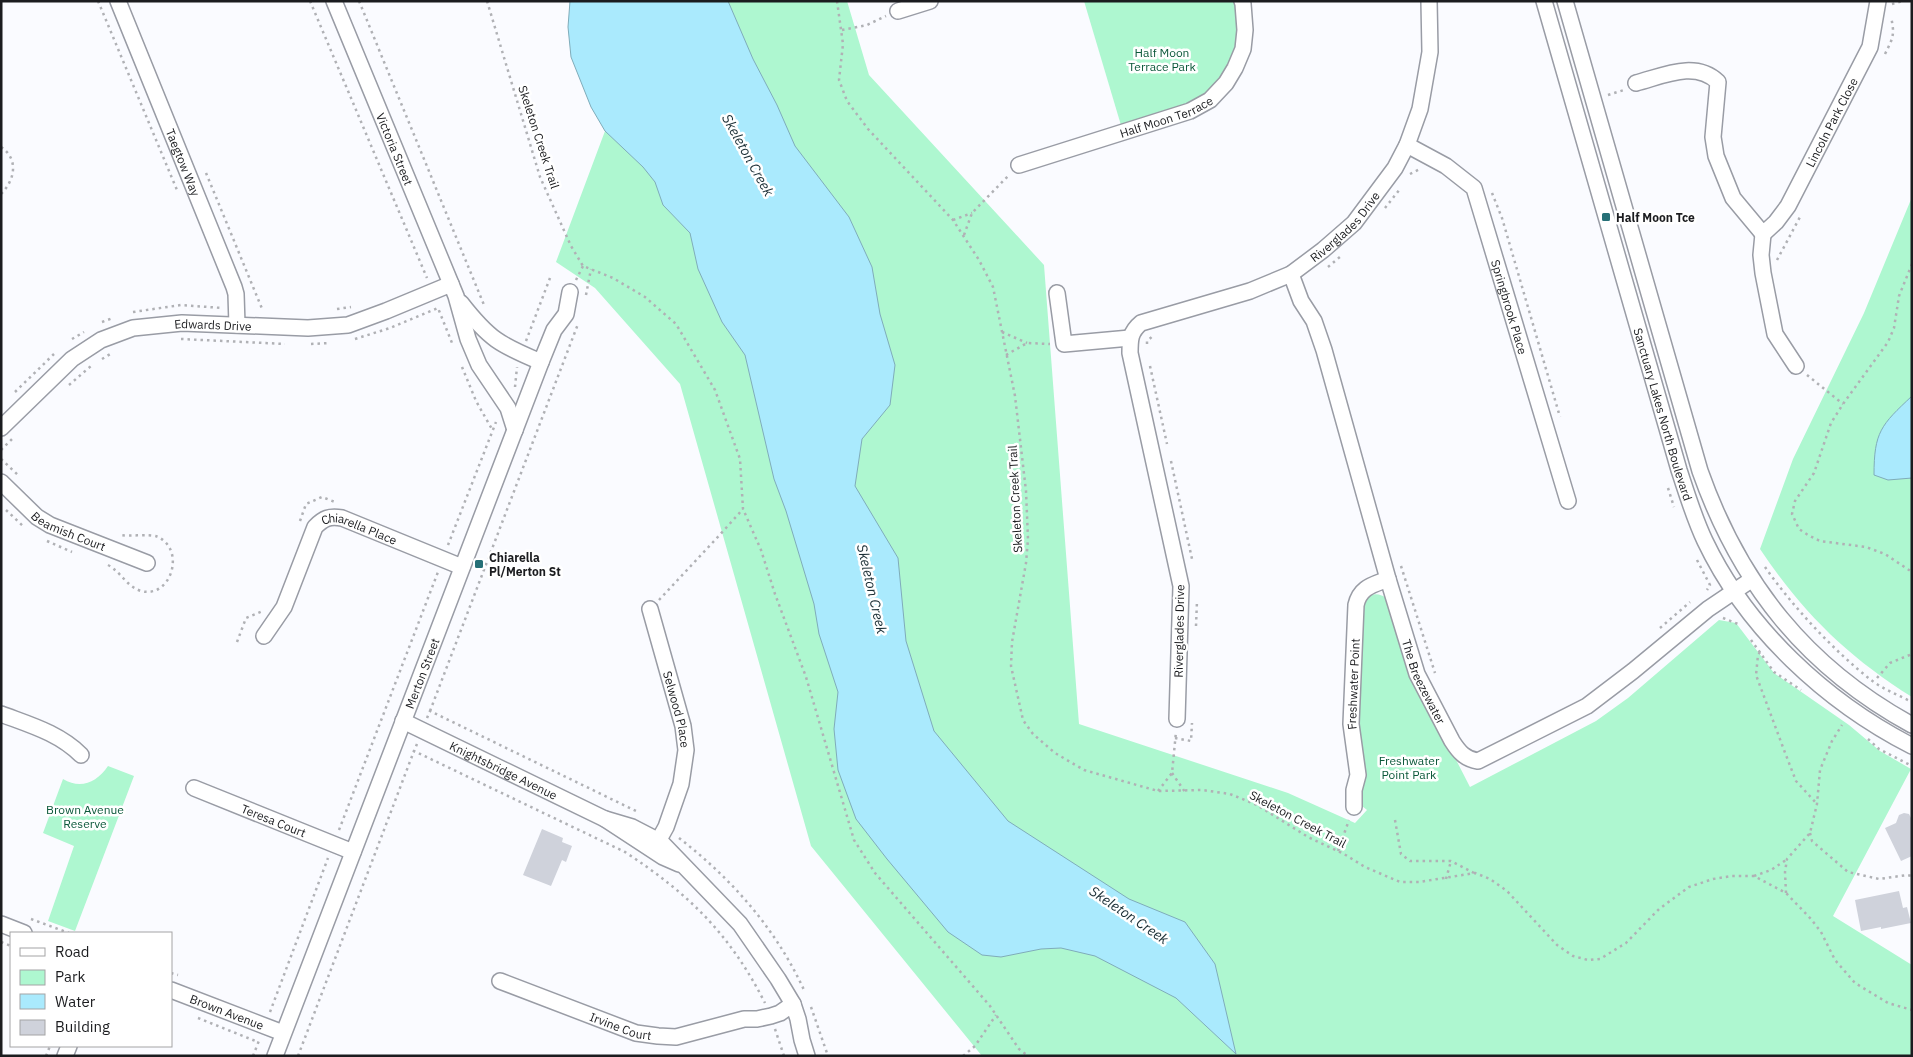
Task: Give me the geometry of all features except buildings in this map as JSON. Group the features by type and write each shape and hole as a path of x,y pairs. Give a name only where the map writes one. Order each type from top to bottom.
{"street":[{"name":"Taegtow Way","path":"118,1 234,287 237,326"},
{"name":"Victoria Street","path":"334,1 453,290 468,339 479,365 506,406 515,430"},
{"path":"898,10 930,1"},
{"name":"Riverglades Drive","path":"1178,719 1181,586 1130,353 1130,338 1133,330 1141,323 1250,291 1291,274 1354,223 1395,168 1407,145 1420,109 1430,52 1429,1"},
{"name":"Sanctuary Lakes North Boulevard","path":"1544,1 1679,470 1705,541 1734,592 1772,639 1799,666 1859,715 1912,746"},
{"name":"Sanctuary Lakes North Boulevard","path":"1565,1 1700,471 1711,502 1730,543 1751,580 1798,639 1829,668 1893,714 1912,724"},
{"name":"Lincoln Park Close","path":"1763,234 1776,222 1788,206 1870,47 1878,1"},
{"name":"Half Moon Terrace","path":"1019,165 1190,112 1210,100 1226,83 1243,49 1246,2"},
{"path":"1636,83 1687,70 1703,72 1718,82 1713,137 1716,156 1733,198 1763,234 1763,273 1775,334 1796,366"},
{"name":"Springbrook Place","path":"1407,145 1446,166 1474,188 1568,502"},
{"name":"The Breezewater","path":"1291,274 1301,301 1314,321 1324,350 1388,580 1417,674 1457,749 1470,760 1478,761 1587,706 1633,671 1693,620 1751,580"},
{"name":"Edwards Drive","path":"1,428 72,360 101,340 133,328 182,323 308,328 348,325 453,290"},
{"name":"Victoria Street","path":"453,290 485,333 498,343 541,362"},
{"name":"Merton Street","path":"275,1056 541,362 554,330 566,314 570,292"},
{"path":"1057,293 1064,344 1130,338"},
{"name":"Beamish Court","path":"1,482 38,517 50,525 147,563"},
{"name":"Chiarella Place","path":"264,636 284,607 315,527 322,520 330,516 342,518 462,568"},
{"name":"Freshwater Point","path":"1354,807 1354,790 1358,775 1351,724 1356,605 1358,595 1364,590 1372,585 1388,580"},
{"name":"Selwood Place","path":"650,609 686,739 684,773 678,796 656,835"},
{"path":"1,714 52,734 71,745 81,756"},
{"name":"Knightsbridge Avenue","path":"403,721 605,819 656,835 681,864 740,924 778,979 779,1009 798,1020 807,1056"},
{"name":"Teresa Court","path":"194,788 353,852"},
{"path":"1,924 21,932"},
{"name":"Irvine Court","path":"500,981 636,1033 658,1036 676,1037 779,1009"},
{"name":"Brown Avenue","path":"172,990 283,1033"}],"path":[{"path":"98,1 180,197"},
{"path":"310,1 427,278"},
{"path":"358,1 482,303 488,311"},
{"name":"Skeleton Creek Trail","path":"487,1 540,177 570,246 583,266 613,278 645,297 676,324 715,390 740,459 743,509 761,550 806,677 854,840 875,873 996,1015 1019,1049 1028,1056"},
{"name":"Skeleton Creek Trail","path":"837,1 843,44 839,80 847,101 868,129 953,220 964,235 993,287 1015,396 1026,491 1028,539 1026,562 1012,642 1011,666 1023,720 1033,734 1055,753 1084,770 1158,791 1185,792 1202,790 1230,794 1257,805 1308,837 1338,851 1365,867 1400,882 1446,879 1475,873"},
{"path":"842,30 867,25 898,10"},
{"path":"1604,96 1633,88 1636,83"},
{"path":"1,147 11,156 14,174 12,180 1,194"},
{"path":"1408,176 1411,172 1424,166 1429,156"},
{"path":"964,235 972,213 1019,165"},
{"path":"1384,210 1400,188"},
{"path":"953,220 972,213"},
{"path":"1326,268 1345,252"},
{"path":"1912,264 1899,296 1894,328 1888,342 1842,404 1831,423 1814,474 1795,501 1792,514 1799,529 1820,541 1866,547 1885,554 1912,572"},
{"path":"584,302 591,269"},
{"path":"253,1056 498,418 515,386 516,370 521,354 550,278"},
{"path":"221,302 221,308"},
{"path":"349,340 359,339 390,328 438,308 455,350"},
{"path":"298,1056 581,317"},
{"path":"1002,332 1027,343 1064,344"},
{"path":"1146,349 1147,341 1154,335 1161,333"},
{"path":"175,339 293,344"},
{"path":"311,344 339,342"},
{"path":"1006,356 1027,343"},
{"path":"100,360 113,353"},
{"path":"1148,358 1168,450"},
{"path":"459,359 476,402 493,431"},
{"path":"66,388 94,364"},
{"path":"1796,366 1821,384 1842,404"},
{"path":"1,450 14,438"},
{"path":"1170,459 1192,561"},
{"path":"300,521 306,504 322,497 340,504"},
{"path":"650,609 743,509"},
{"path":"440,542 449,545"},
{"path":"1400,561 1436,677"},
{"path":"1760,562 1780,589 1826,639 1872,680 1912,702"},
{"path":"1196,629 1197,593"},
{"path":"1655,632 1691,602"},
{"path":"237,642 246,618 266,610"},
{"path":"1760,652 1756,675 1784,750 1796,781 1817,804"},
{"path":"1877,678 1890,662 1912,654"},
{"path":"430,711 656,835 702,855 738,891 764,921 793,966 804,991"},
{"path":"1176,738 1191,740 1193,716"},
{"path":"1158,791 1172,773 1178,719"},
{"path":"1395,820 1401,854 1410,861 1451,861 1490,879 1506,891 1557,945 1573,956 1588,960 1600,959 1626,943 1659,909 1689,886 1713,878 1754,876 1771,870 1788,859 1810,833 1817,804 1820,770 1832,741 1842,725"},
{"path":"414,751 625,852 657,873 685,896 716,927 779,1009 784,1056"},
{"path":"1172,773 1185,792"},
{"path":"1338,851 1354,807"},
{"path":"1810,833 1812,841 1848,872 1879,879 1912,876"},
{"path":"1786,893 1785,872 1788,859"},
{"path":"1446,879 1451,861"},
{"path":"1754,876 1786,893 1811,919 1821,932 1835,960 1855,984 1888,1004 1912,1010"},
{"path":"27,917 66,932"},
{"path":"808,999 828,1056"},
{"path":"963,1056 974,1046 996,1015"},
{"path":"197,1018 258,1042"}],"green space":[{"name":"Freshwater Point Park","path":"664,1 847,1 869,75 1044,265 1079,724 1288,793 1355,823 1367,810 1362,806 1360,798 1363,759 1358,711 1362,604 1364,598 1376,594 1388,599 1413,676 1470,787 1596,721 1628,698 1719,620 1736,623 1774,673 1849,725 1880,751 1911,769 1833,916 1912,965 1912,1056 982,1056 811,846 680,384 595,288 556,262 605,131 671,43"},
{"name":"Half Moon Terrace Park","path":"1084,1 1242,1 1243,49 1210,100 1123,132"},
{"path":"1912,197 1912,697 1867,666 1828,632 1793,593 1760,549 1793,459 1864,313"},
{"name":"Brown Avenue Reserve","path":"108,766 134,776 75,931 48,921 74,846 43,833 63,779 76,784 88,783 104,772"}],"water":[{"name":"Skeleton Creek","path":"570,1 728,1 753,59 777,105 795,146 849,217 872,267 880,314 895,365 890,405 862,439 855,486 898,558 906,641 934,731 1008,821 1129,899 1185,922 1215,964 1236,1054 1176,998 1095,956 1061,948 1041,949 1001,957 982,955 948,932 856,819 838,770 834,729 838,692 819,634 814,604 786,511 774,479 745,355 722,322 698,269 690,233 663,205 655,182 643,167 605,131 591,107 571,57 568,27"},
{"path":"1912,396 1912,478 1888,480 1874,475 1874,460 1881,430 1886,422"}],"place":[{"name":"Half Moon Tce","path":"1606,217"},
{"name":"Chiarella Pl/Merton St","path":"479,564"}]}
